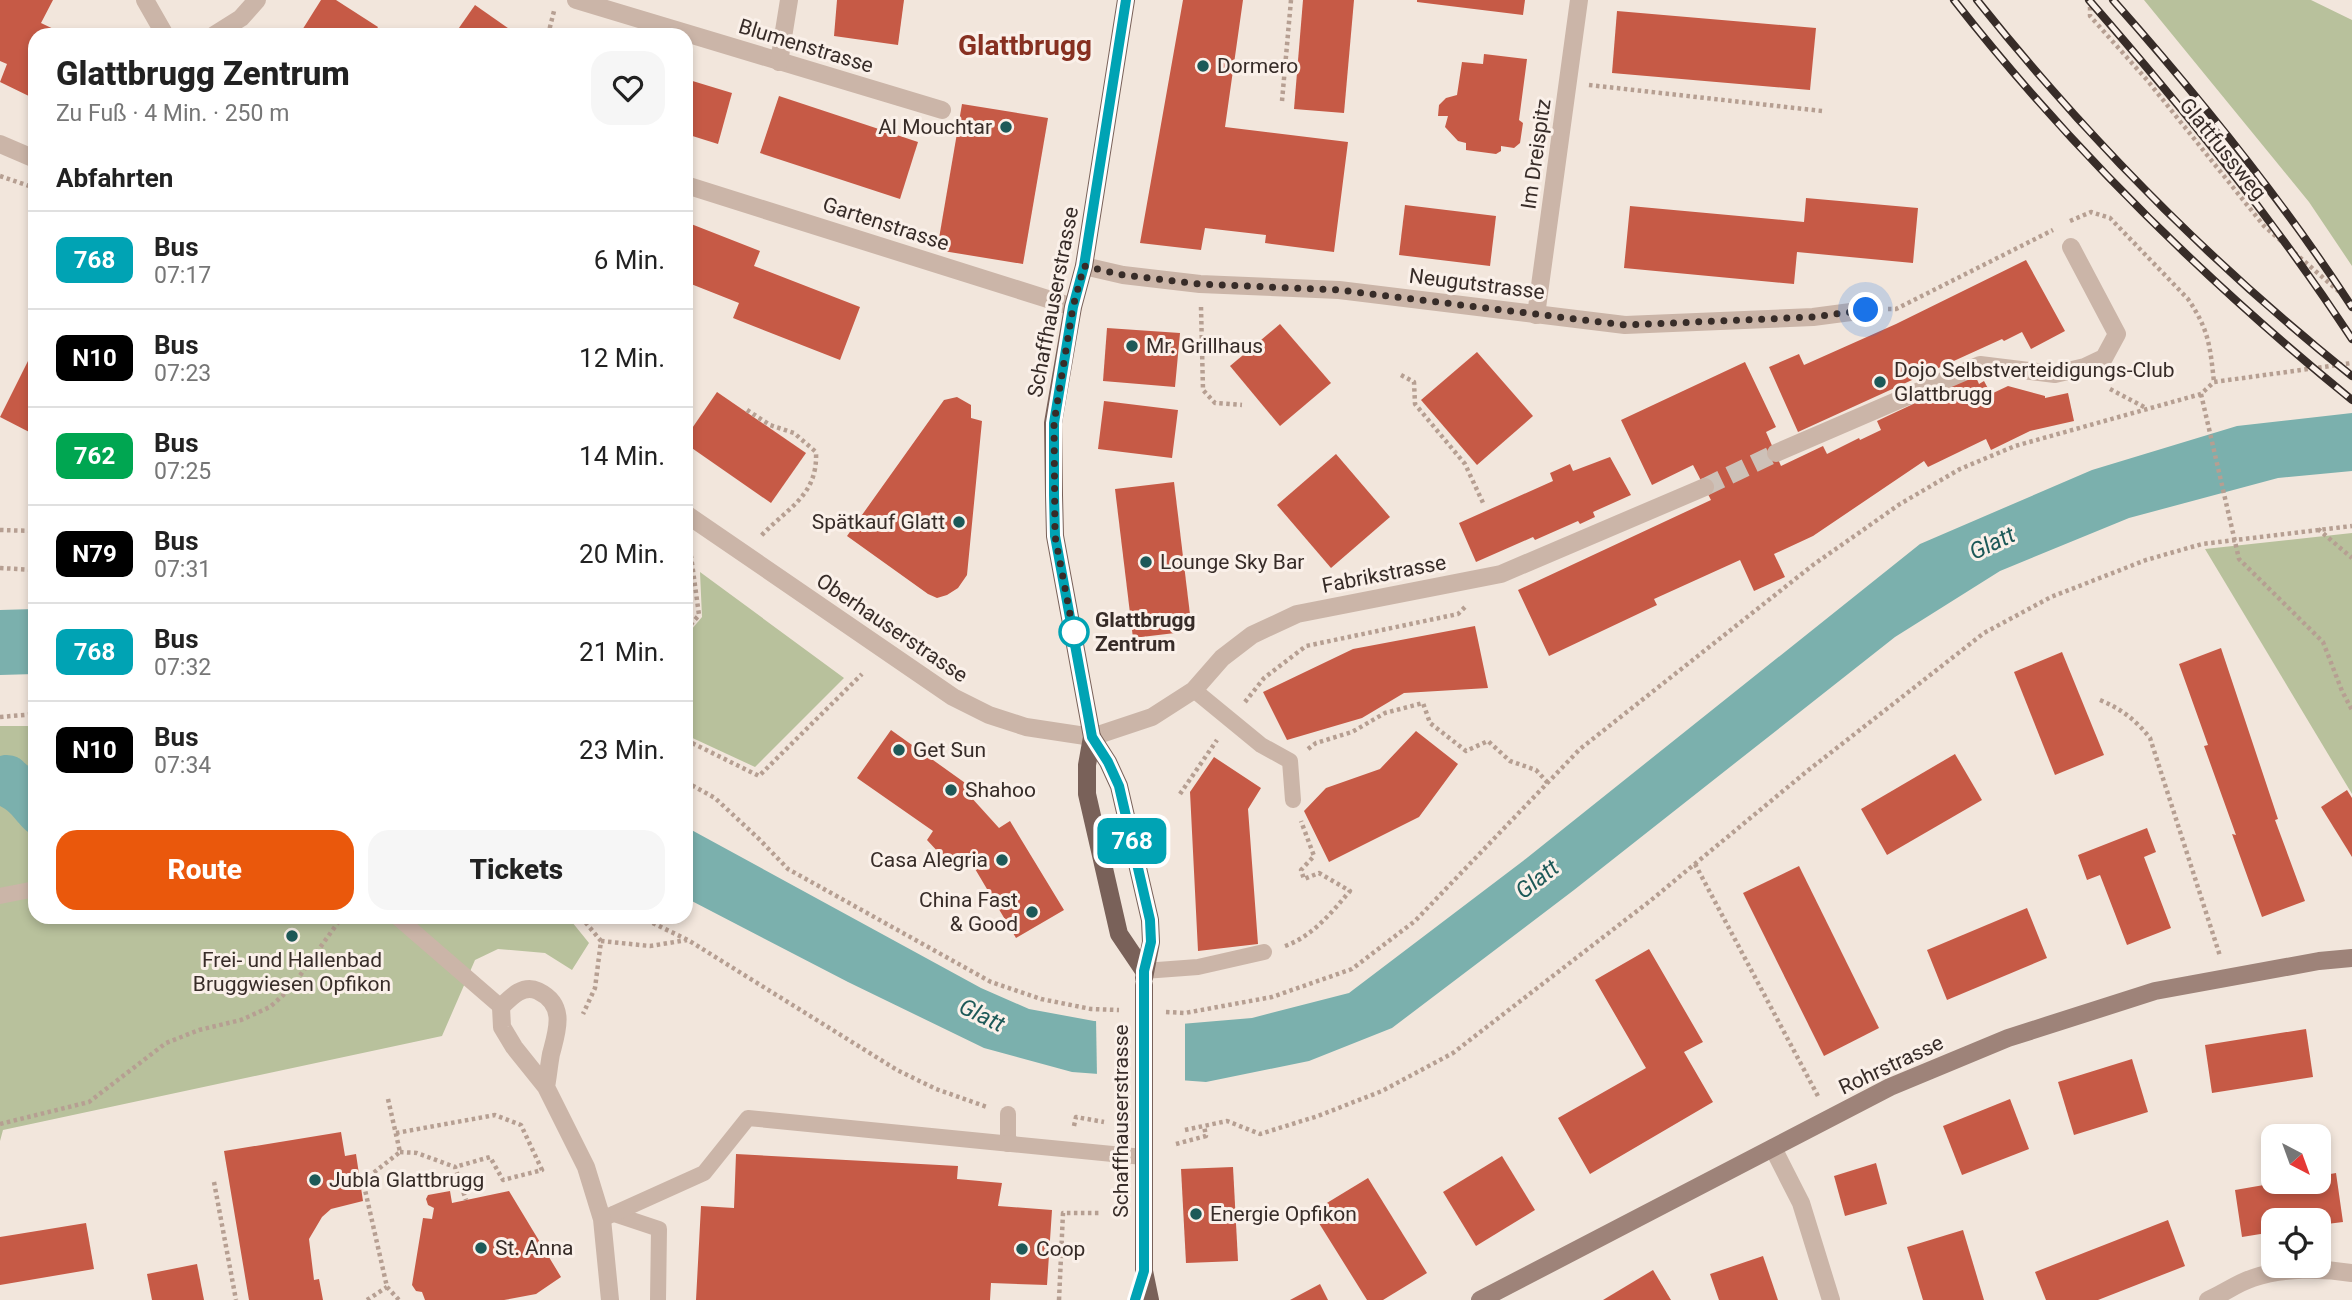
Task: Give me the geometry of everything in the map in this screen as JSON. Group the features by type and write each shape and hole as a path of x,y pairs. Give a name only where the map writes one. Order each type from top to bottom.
{"main road":[{"name":"Schaffhauserstrasse","path":"1126,0 1084,266 1073,307 1054,423 1055,536 1092,737 1087,765 1087,794 1119,934 1144,978"},
{"name":"Schaffhauserstrasse","path":"1092,737 1119,786 1150,920 1151,942 1144,978 1143,1157 1144,1271 1150,1300"},
{"name":"Rohrstrasse","path":"1480,1300 1890,1087 2008,1038 2155,991 2319,961 2352,958"},
{"name":"Schaffhauserstrasse","path":"1135,1300 1144,1271"}],"street":[{"path":"145,0 161,28"},
{"path":"225,28 241,18 257,0"},
{"name":"Blumenstrasse","path":"576,0 668,28"},
{"path":"779,62 789,0"},
{"name":"Im Dreispitz","path":"1536,315 1579,0"},
{"name":"Blumenstrasse","path":"693,36 942,110"},
{"path":"0,144 28,156"},
{"name":"Gartenstrasse","path":"693,187 1073,307"},
{"path":"1776,453 1980,365 2055,374 2085,367 2104,358 2117,334 2071,247"},
{"name":"Neugutstrasse","path":"1084,266 1123,275 1200,284 1339,290 1625,325 1813,317 1866,310"},
{"name":"Fabrikstrasse","path":"1092,737 1152,717 1194,690 1223,658 1252,635 1297,614 1501,573 1705,487"},
{"name":"Oberhauserstrasse","path":"693,519 953,697 989,715 1026,727 1092,737"},
{"path":"546,1087 551,1055 559,1029 555,1008 544,994 532,988 514,993 501,1007 502,1027 514,1047 546,1087 608,1217 610,1300"},
{"path":"1773,1148 1801,1203 1831,1300"},
{"path":"2213,1299 2252,1278 2290,1271 2352,1273"}],"lane":[{"path":"1194,690 1261,745 1290,761 1293,800"},
{"path":"0,896 28,891"},
{"path":"405,924 501,1007"},
{"path":"1144,978 1264,953"},
{"path":"1008,1114 1008,1144"},
{"path":"608,1217 704,1172 748,1118 1143,1157"},
{"path":"608,1217 659,1229 658,1300"}],"path":[{"path":"550,28 557,0"},
{"path":"1282,101 1291,0"},
{"name":"Glattfussweg","path":"2090,0 2090,16 2147,80 2264,226 2352,303"},
{"path":"1569,83 1822,111"},
{"path":"0,176 28,186"},
{"path":"1866,310 1896,309 2091,212 2110,218 2188,299 2209,340 2214,382"},
{"path":"1200,284 1203,390 1214,403 1242,405"},
{"path":"1158,1012 1185,1013 1272,998 1352,969 1415,921 1580,749 1813,565 1899,504 1959,468 2015,446 2201,394 2214,382 2352,363"},
{"path":"1401,375 1414,382 1415,404 1465,464 1484,505"},
{"path":"2110,389 2147,409"},
{"path":"2201,394 2239,559 2323,642 2352,709"},
{"path":"747,410 770,425 794,433 817,452 817,465 808,491 761,536"},
{"path":"1185,1130 1227,1121 1260,1134 1318,1116 1382,1091 1453,1053 1984,633 2051,597 2110,573 2202,544 2234,538 2352,526"},
{"path":"2317,529 2352,558"},
{"path":"0,530 28,531"},
{"path":"0,568 28,570"},
{"path":"693,571 699,615 693,622"},
{"path":"1180,794 1264,678 1306,646 1458,614 1501,573"},
{"path":"693,743 759,776 863,674"},
{"path":"2100,700 2120,709 2150,737 2221,959"},
{"path":"1290,761 1316,743 1352,732 1385,713 1423,703 1430,723 1466,751 1488,741 1510,761 1536,771 1548,783"},
{"path":"0,716 28,714"},
{"path":"693,786 715,798 788,869 991,982 1041,999 1090,1009 1131,1011"},
{"path":"1264,953 1296,942 1326,920 1349,891 1318,873 1304,879 1301,870 1314,856 1293,800"},
{"path":"1695,864 1829,1118"},
{"path":"0,1124 89,1102 166,1043 199,1030 241,1020 270,1007 291,988 337,924"},
{"path":"587,924 601,941 650,946 688,940"},
{"path":"655,924 688,940 897,1070 936,1089 1008,1114"},
{"path":"559,1029 582,1017 595,988 601,941"},
{"path":"388,1099 400,1152"},
{"path":"396,1133 495,1115 521,1125 542,1170 503,1180 490,1157 455,1167 417,1153 400,1152 363,1181 387,1287 399,1300"},
{"path":"1074,1127 1076,1118 1104,1122"},
{"path":"1176,1144 1206,1136 1204,1126"},
{"path":"455,1167 466,1200"},
{"path":"214,1182 236,1300"},
{"path":"1059,1300 1063,1213 1101,1213"},
{"path":"367,1300 387,1287"}],"green space":[{"path":"2144,0 2311,0 2352,20 2352,266 2309,202"},
{"path":"2352,533 2352,794 2205,549"},
{"path":"700,572 844,678 755,767 693,738 693,628 702,617"},
{"name":"Frei- und Hallenbad Bruggwiesen Opfikon","path":"0,726 28,726 28,924 574,924 589,943 572,970 545,953 498,949 475,960 442,1036 3,1130 0,1141"}],"water":[{"name":"Glatt","path":"2352,413 2352,471 2278,478 2129,518 2000,571 1895,637 1574,890 1392,1028 1309,1061 1206,1082 1072,1072 984,1048 848,982 693,902 693,831 981,988 1029,1009 1094,1021 1181,1024 1252,1018 1349,993 1523,861 1920,544 2092,470 2237,426"},
{"path":"28,609 28,674 0,675 0,610"},
{"path":"0,756 16,757 28,765 28,832 0,806"}],"pier":[{"path":"1096,1017 1185,1020 1185,1084 1097,1077"}],"building":[{"path":"0,0 53,0 41,23 51,28 28,28 28,96 0,82 7,64 0,61"},
{"path":"321,0 336,0 378,27 377,28 303,28"},
{"path":"837,0 904,0 898,45 834,36"},
{"path":"1183,0 1243,0 1225,127 1348,142 1334,252 1265,243 1266,235 1205,228 1201,250 1140,243"},
{"path":"1303,0 1354,0 1344,113 1294,109"},
{"path":"1417,0 1525,0 1523,15"},
{"path":"475,5 508,28 459,28"},
{"path":"1617,11 1816,28 1810,90 1612,73"},
{"path":"1484,54 1527,59 1519,120 1523,123 1520,143 1514,148 1501,146 1501,151 1496,154 1466,150 1466,143 1458,141 1445,127 1448,116 1438,116 1439,105 1446,98 1457,95 1462,62 1483,64"},
{"path":"693,81 732,93 718,144 693,136"},
{"path":"779,96 918,142 900,199 760,153"},
{"path":"962,104 1048,118 1023,264 937,250"},
{"path":"1806,198 1918,208 1913,263 1797,252 1794,284 1624,268 1630,206 1804,222"},
{"path":"1405,205 1496,216 1490,266 1399,255"},
{"path":"693,225 760,251 754,266 860,307 840,360 733,318 739,303 693,285"},
{"path":"2026,260 2065,331 2031,349 2022,332 2004,341 2002,339 1798,432 1769,367 1799,354 1804,365 1896,324"},
{"path":"1280,324 1331,383 1280,426 1230,366"},
{"path":"1107,328 1180,333 1175,387 1103,381"},
{"path":"1477,352 1533,416 1477,465 1421,400"},
{"path":"28,361 28,431 0,417"},
{"path":"1745,362 1776,427 1766,432 1781,466 1823,446 1827,454 1859,438 1860,440 1881,430 1877,421 1975,375 1979,384 1984,381 1991,394 2008,386 2045,398 2068,393 2074,421 2030,431 1991,450 1986,439 1928,467 1924,461 1813,536 1774,554 1785,577 1754,591 1740,560 1654,599 1657,605 1549,656 1518,590 1711,500 1693,465 1652,485 1621,420"},
{"path":"717,392 806,453 771,503 693,449 693,427"},
{"path":"957,397 971,405 971,418 982,421 967,575 958,588 937,598 847,536 944,400"},
{"path":"1104,401 1178,410 1172,458 1098,449"},
{"path":"1336,454 1390,517 1331,568 1277,505"},
{"path":"1610,457 1631,495 1593,512 1595,517 1580,524 1578,521 1535,540 1533,537 1476,562 1459,523 1553,481 1550,473 1570,464 1573,471"},
{"path":"1174,482 1192,631 1133,638 1115,489"},
{"path":"1475,626 1488,688 1404,693 1362,718 1287,740 1263,692 1353,649"},
{"path":"2221,648 2278,819 2275,820 2305,901 2262,917 2232,834 2236,835 2204,746 2208,745 2179,664"},
{"path":"2062,652 2104,755 2055,775 2014,672"},
{"path":"891,730 975,790 970,796 999,828 1010,821 1064,910 1016,938 968,857 952,867 927,840 933,831 857,778"},
{"path":"1416,731 1458,764 1419,817 1329,862 1304,811 1326,788 1380,769"},
{"path":"1955,754 1982,800 1887,855 1861,809"},
{"path":"1214,757 1261,788 1248,809 1258,944 1198,951 1190,792"},
{"path":"2347,790 2352,798 2352,857 2321,807"},
{"path":"2147,828 2156,852 2144,857 2171,928 2127,945 2100,875 2087,880 2078,855"},
{"path":"1799,866 1879,1028 1824,1056 1743,893"},
{"path":"2027,908 2047,958 1947,1000 1927,950"},
{"path":"1649,949 1703,1042 1684,1052 1713,1102 1590,1174 1558,1118 1646,1068 1595,980"},
{"path":"2306,1029 2313,1077 2212,1093 2205,1045"},
{"path":"2132,1059 2148,1112 2074,1135 2058,1082"},
{"path":"2010,1099 2029,1149 1962,1175 1943,1126"},
{"path":"341,1132 345,1156 356,1154 363,1201 331,1209 322,1217 309,1239 314,1280 319,1279 323,1300 249,1300 224,1151"},
{"path":"736,1154 958,1166 957,1179 1002,1183 998,1206 1052,1210 1047,1285 991,1283 990,1300 696,1300 701,1206 734,1208"},
{"path":"1502,1156 1535,1210 1476,1246 1443,1192"},
{"path":"1876,1163 1887,1204 1845,1216 1834,1176"},
{"path":"1233,1167 1238,1261 1186,1263 1181,1169"},
{"path":"2336,1173 2343,1222 2331,1224 2331,1208 2261,1208 2261,1234 2242,1237 2235,1190 2261,1186 2261,1194 2331,1194 2331,1174"},
{"path":"1368,1178 1427,1273 1383,1300 1367,1300 1312,1212"},
{"name":"St. Anna","path":"450,1191 452,1203 509,1191 561,1277 536,1294 504,1300 425,1300 422,1292 416,1291 412,1285 423,1218 432,1219 434,1208 428,1205 426,1199 428,1195"},
{"path":"2168,1220 2185,1266 2098,1300 2046,1300 2035,1272"},
{"path":"86,1223 94,1269 0,1285 0,1237"},
{"path":"1963,1230 1984,1300 1923,1300 1907,1247"},
{"path":"1763,1256 1778,1300 1719,1300 1710,1274"},
{"path":"197,1264 204,1300 152,1300 147,1274"},
{"path":"1653,1270 1671,1300 1603,1300"},
{"path":"1320,1284 1328,1300 1290,1300"}],"tunnel":[{"path":"1705,487 1776,453"}],"railway":[{"path":"1954,0 2045,108 2142,211 2245,308 2352,400"},
{"path":"1977,0 2063,102 2154,198 2251,290 2352,376"},
{"path":"2089,0 2226,165 2291,251 2352,339"},
{"path":"2113,0 2238,149 2297,227 2352,307"}],"bus line":[{"name":"768","path":"1126,0 1084,266 1073,307 1054,423 1055,536 1092,737 1119,786 1150,920 1151,942 1144,971 1144,1271 1135,1300"}],"place":[{"name":"Dormero","path":"1203,66"},
{"name":"Al Mouchtar","path":"1006,127"},
{"name":"Mr. Grillhaus","path":"1132,346"},
{"name":"Dojo Selbstverteidigungs-Club Glattbrugg","path":"1880,382"},
{"name":"Spätkauf Glatt","path":"959,522"},
{"name":"Lounge Sky Bar","path":"1146,562"},
{"name":"Glattbrugg Zentrum","path":"1074,632"},
{"name":"Get Sun","path":"899,750"},
{"name":"Shahoo","path":"951,790"},
{"name":"Casa Alegria","path":"1002,860"},
{"name":"China Fast & Good","path":"1032,912"},
{"name":"Frei- und Hallenbad Bruggwiesen Opfikon","path":"292,936"},
{"name":"Jubla Glattbrugg","path":"315,1180"},
{"name":"Energie Opfikon","path":"1196,1214"},
{"name":"St. Anna","path":"481,1248"},
{"name":"Coop","path":"1022,1249"}],"district":[{"name":"Glattbrugg","path":"1025,45"}],"route":[{"path":"1074,632 1074,635 1055,536 1054,423 1073,307 1084,266 1123,275 1200,284 1339,290 1625,325 1813,317 1866,310"}]}
